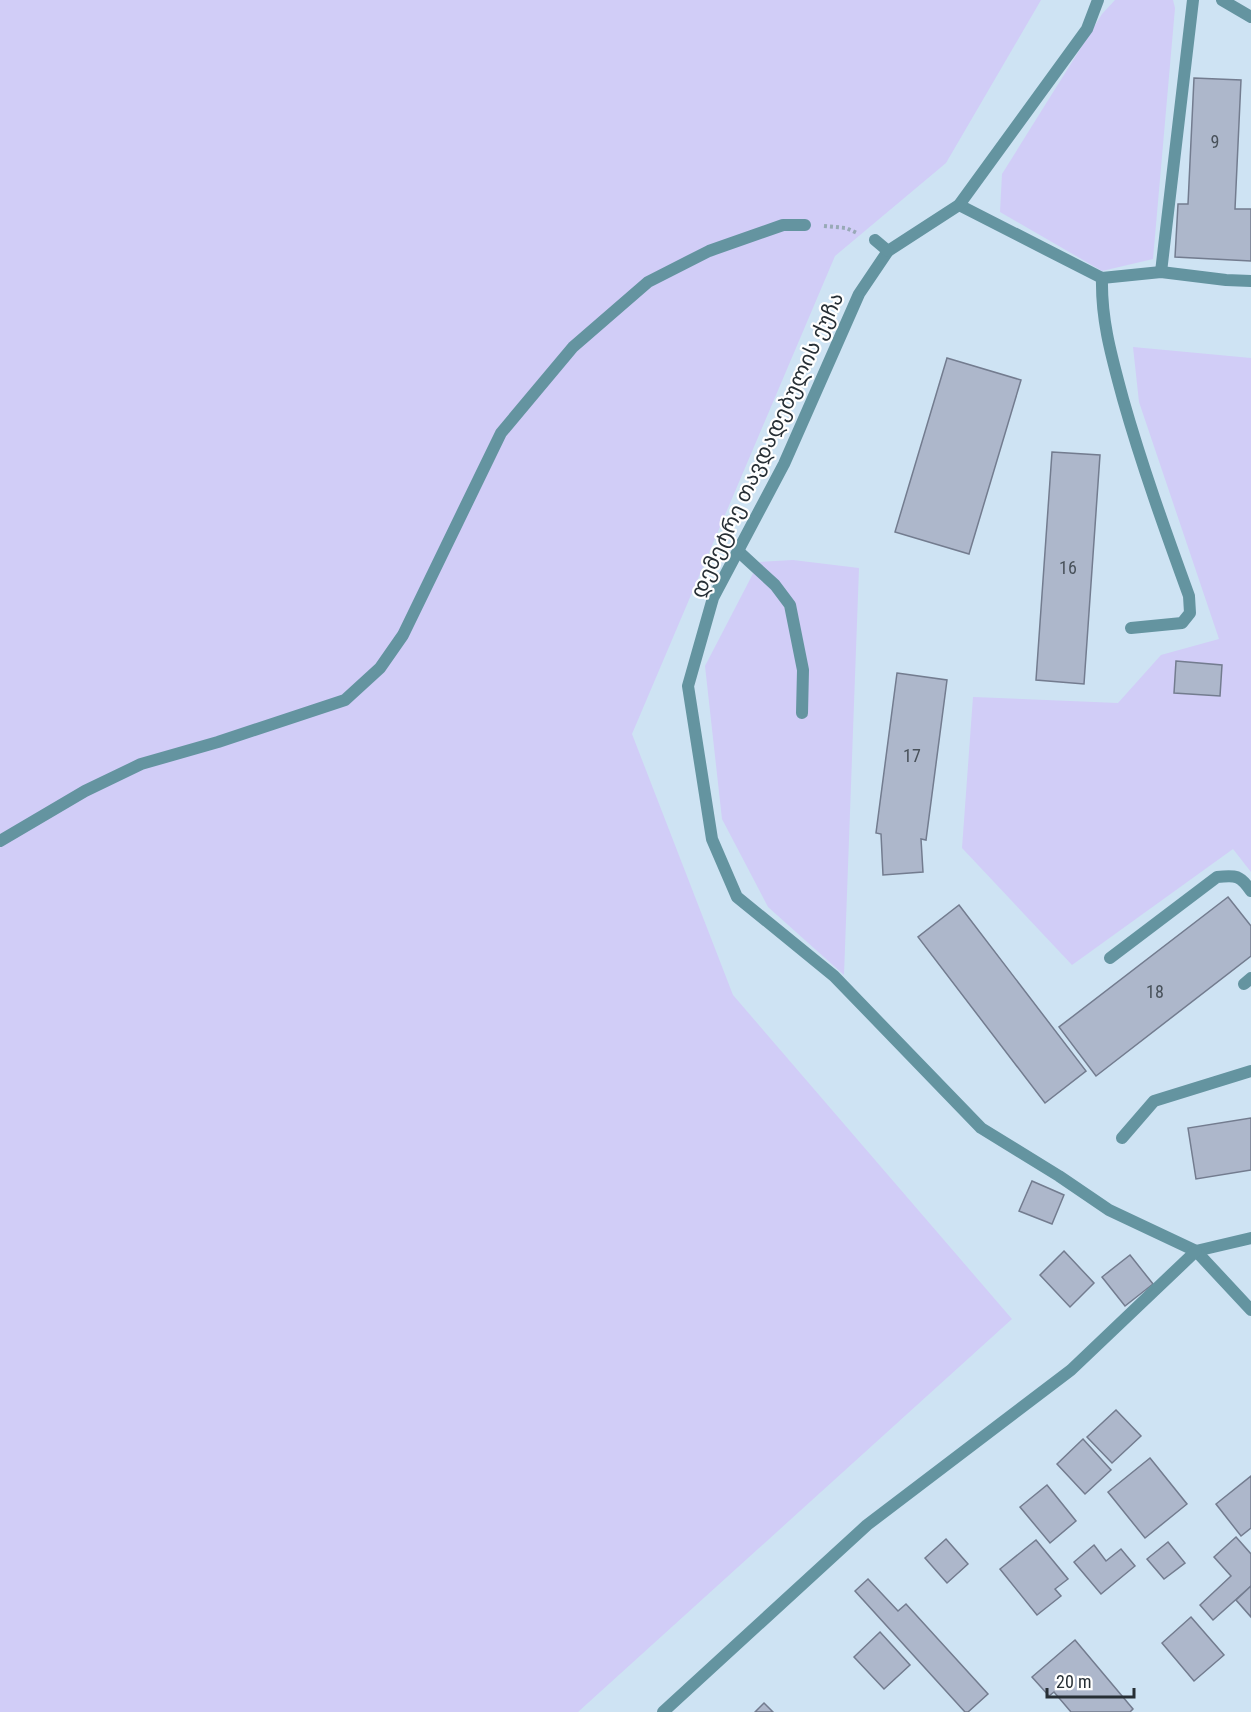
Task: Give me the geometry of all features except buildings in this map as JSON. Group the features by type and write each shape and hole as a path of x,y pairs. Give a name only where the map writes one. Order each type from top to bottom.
{"street":[{"name":"დემეტრე თავდადებულის ქუჩა","path":"1098,0 1087,29 959,205 888,251 859,294 784,464 712,598 688,686 712,839 737,897 834,976 981,1128 1109,1210 1196,1251 1251,1310"},
{"path":"1161,272 1193,0"},
{"path":"1222,0 1251,17"},
{"path":"959,205 1102,278 1161,272 1251,281"},
{"path":"0,841 85,791 141,764 218,742 345,700 380,668 403,635 501,433 573,347 648,282 709,251 783,225 805,225"},
{"path":"875,240 888,251"},
{"path":"1102,278 1101,306 1115,369 1146,476 1189,596 1190,613 1182,622 1131,628"},
{"path":"738,551 775,585 790,605 803,670 802,713"},
{"path":"1110,958 1217,877 1233,875 1244,881 1251,891"},
{"path":"1122,1138 1154,1101 1251,1071"},
{"path":"663,1712 867,1525 1071,1370 1196,1251 1251,1238"}],"path":[{"path":"805,225 846,228 875,240"}],"shaded area":[{"path":"0,0 1041,0 946,163 835,256 632,734 733,995 1012,1319 578,1712 0,1712"},
{"path":"1115,0 1173,0 1175,8 1153,259 1102,271 1000,212 1002,174 1102,14"},
{"path":"1133,347 1251,358 1251,872 1233,849 1072,965 962,848 973,697 1118,703 1161,655 1219,639 1139,402"},
{"path":"793,560 859,568 844,975 768,907 722,819 705,666 759,562"}]}
